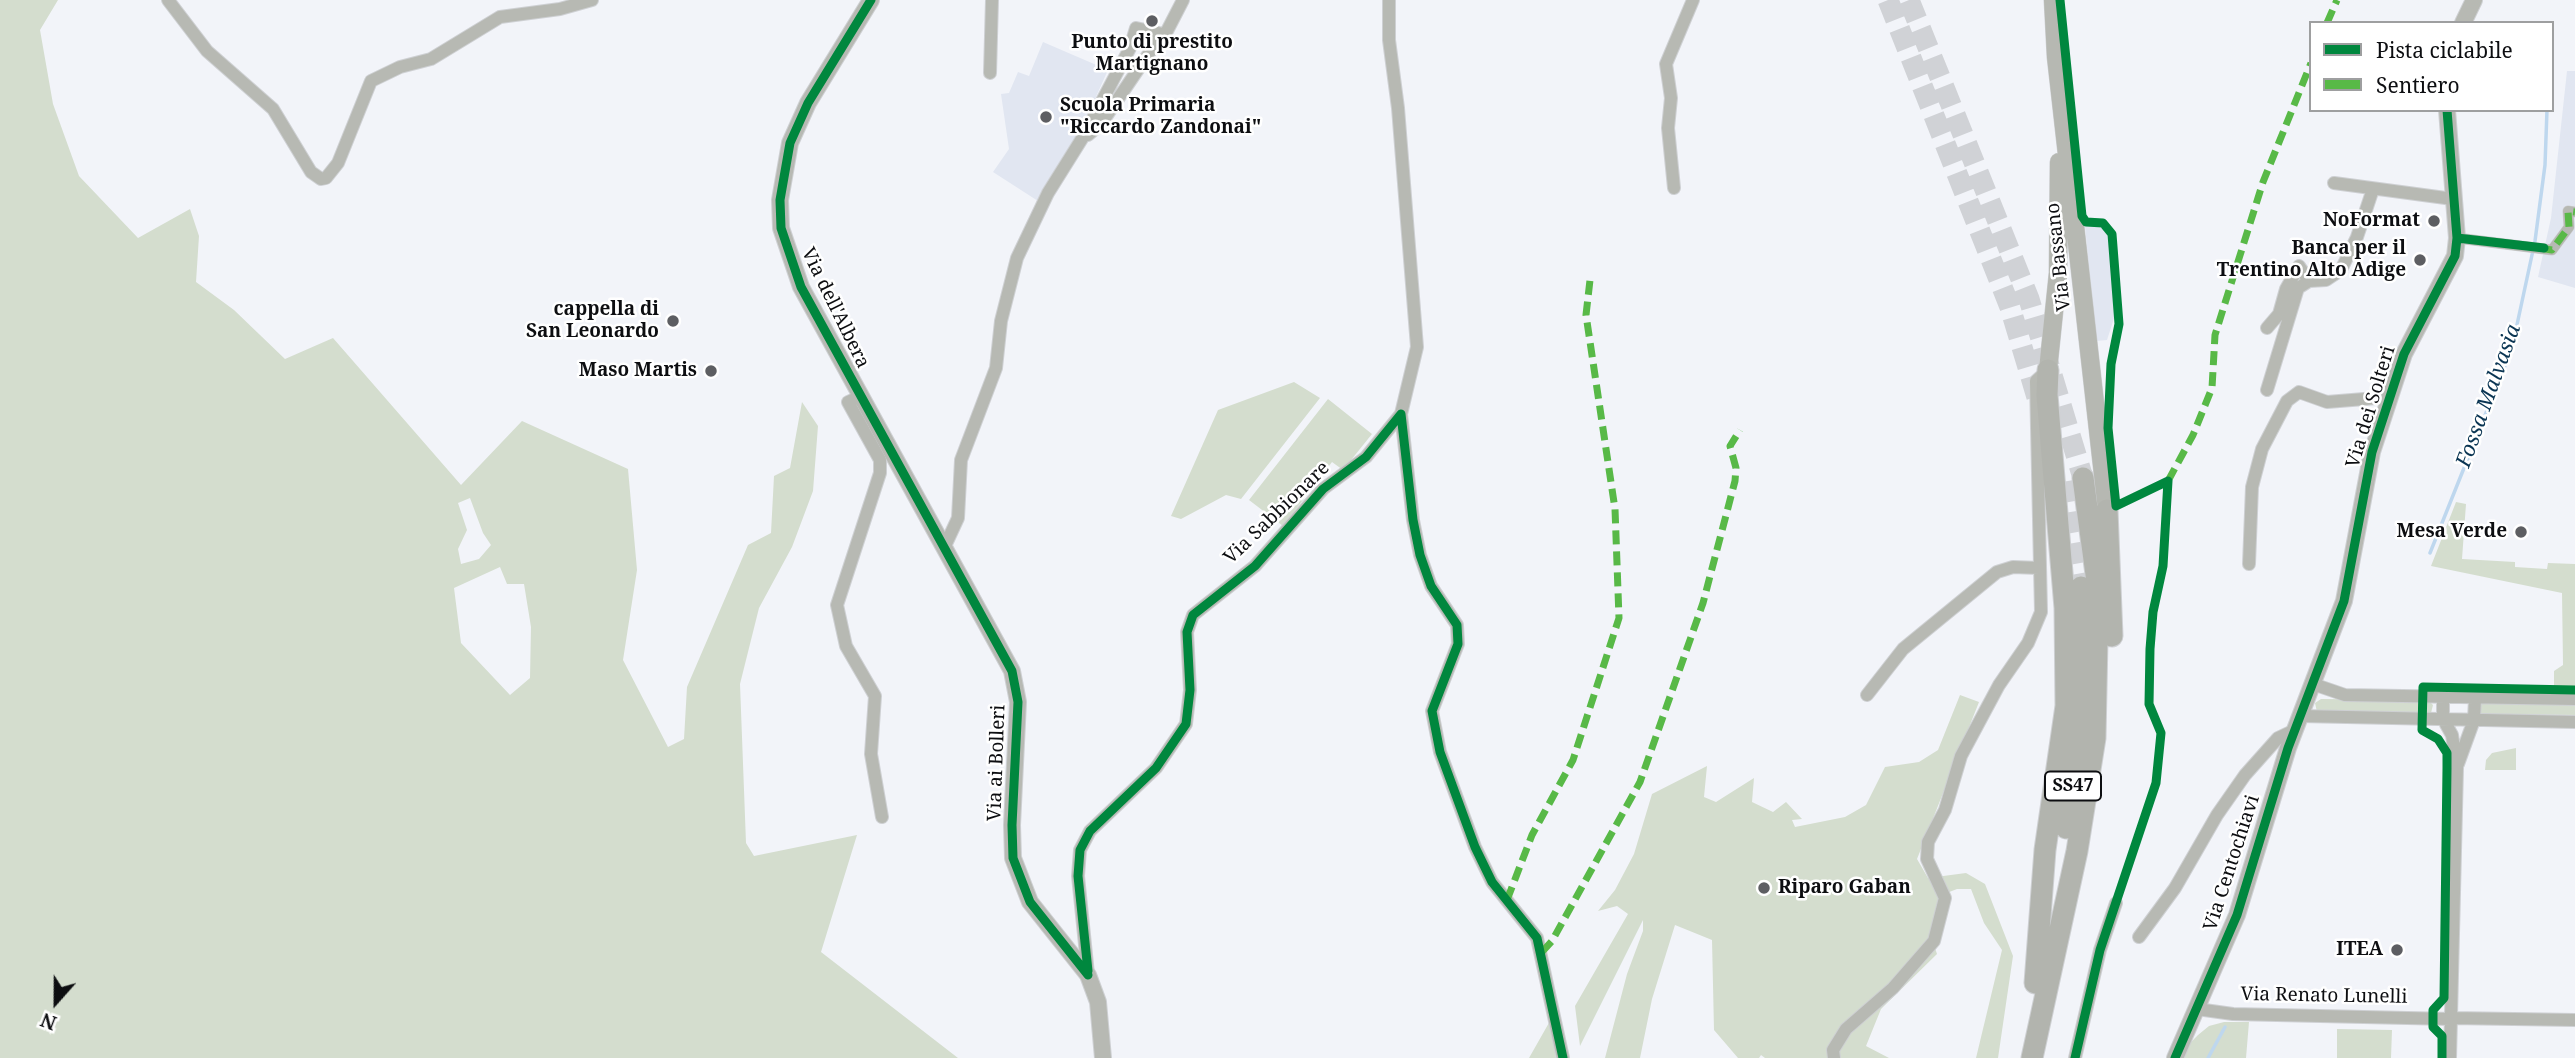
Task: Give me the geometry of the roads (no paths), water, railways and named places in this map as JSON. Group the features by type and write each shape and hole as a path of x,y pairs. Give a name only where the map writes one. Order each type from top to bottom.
{"highway":[{"path":"2035,983 2045,850 2066,706 2065,608 2047,395 2048,370"},
{"name":"SS47","path":"2032,1058 2077,851 2095,738 2098,589 2082,478"},
{"path":"2077,851 2091,816 2109,696 2113,606 2107,510"},
{"name":"SS47","path":"2018,1058 2056,888 2078,746 2084,662 2081,587"}],"main road":[{"name":"Via Bassano","path":"2053,0 2056,57 2107,510"},
{"path":"2048,370 2060,219 2056,57"}],"street":[{"path":"168,0 207,51 273,109 311,172 326,178 338,163 371,81 400,67 431,58 500,17 560,9 592,0"},
{"name":"Via dell'Albera","path":"871,0 799,123 784,166 780,200 781,228 790,259 859,397 944,546"},
{"path":"990,73 992,0"},
{"path":"1084,135 1090,134 1101,124 1167,31 1183,0"},
{"name":"Via Sabbionare","path":"1088,975 1078,876 1080,850 1090,831 1156,768 1185,724 1190,690 1187,632 1193,615 1255,566 1323,489 1366,457 1401,414 1417,347 1398,108 1388,40 1389,0"},
{"path":"1674,188 1668,128 1671,98 1666,64 1693,0"},
{"path":"2464,21 2474,0"},
{"path":"944,546 958,518 961,460 996,368 1012,272 1048,193 1084,135 1130,48 1136,28 1163,34"},
{"name":"Via dei Solteri","path":"2298,723 2344,601 2371,461 2389,397 2412,334 2452,263 2457,238 2447,112"},
{"path":"2334,183 2453,199"},
{"path":"2267,390 2298,288 2309,281 2326,280 2341,270 2357,237 2373,189"},
{"path":"2457,238 2552,250 2568,227 2568,212 2575,212"},
{"path":"2267,328 2278,314 2286,289 2299,266 2309,281"},
{"path":"1834,1058 1833,1050 1846,1029 1893,988 1934,941 1945,898 1927,859 1928,842 1945,810 1961,756 1999,685 2028,643 2041,612 2036,381 2048,370"},
{"path":"2249,564 2252,487 2262,449 2287,401 2299,392 2327,402 2389,397"},
{"path":"859,397 848,402 880,460 880,474 837,605 846,646 876,696 871,754 882,817"},
{"path":"1401,414 1413,520 1420,555 1431,586 1457,625 1458,644 1432,711 1440,751 1475,847 1492,882 1537,938 1563,1058"},
{"name":"Via ai Bolleri","path":"944,546 1012,671 1018,702 1013,858 1019,880 1030,902 1088,975 1098,1002 1103,1058"},
{"path":"1867,695 1903,649 1997,572 2013,567 2039,568"},
{"path":"2314,684 2345,695 2575,699"},
{"path":"2443,697 2443,719 2452,736 2456,768 2450,1058"},
{"path":"2456,768 2474,720 2475,698"},
{"path":"2139,937 2175,888 2217,815 2245,775 2278,738 2298,723 2443,719 2575,722"},
{"name":"Via Centochiavi","path":"2175,1058 2241,906 2272,794 2298,723"},
{"path":"2075,1058 2100,950 2116,902"},
{"name":"Via Renato Lunelli","path":"2197,1009 2234,1014 2575,1020"}],"waterway":[{"name":"Fossa Malvasia","path":"2430,553 2512,348 2535,241 2545,165 2547,112"},
{"name":"Fossa Malvasia","path":"2208,1058 2225,1027"}],"tunnel":[{"path":"1888,0 2010,307 2039,404"},
{"path":"1909,0 2029,299 2083,478"},
{"path":"2062,482 2081,587"}],"place":[{"name":"Punto di prestito Martignano","path":"1152,21"},
{"name":"Scuola Primaria \"Riccardo Zandonai\"","path":"1046,117"},
{"name":"NoFormat","path":"2434,221"},
{"name":"Banca per il Trentino Alto Adige","path":"2420,260"},
{"name":"cappella di San Leonardo","path":"673,321"},
{"name":"Maso Martis","path":"711,371"},
{"name":"Mesa Verde","path":"2521,532"},
{"name":"Riparo Gaban","path":"1764,888"},
{"name":"ITEA","path":"2397,950"}]}
